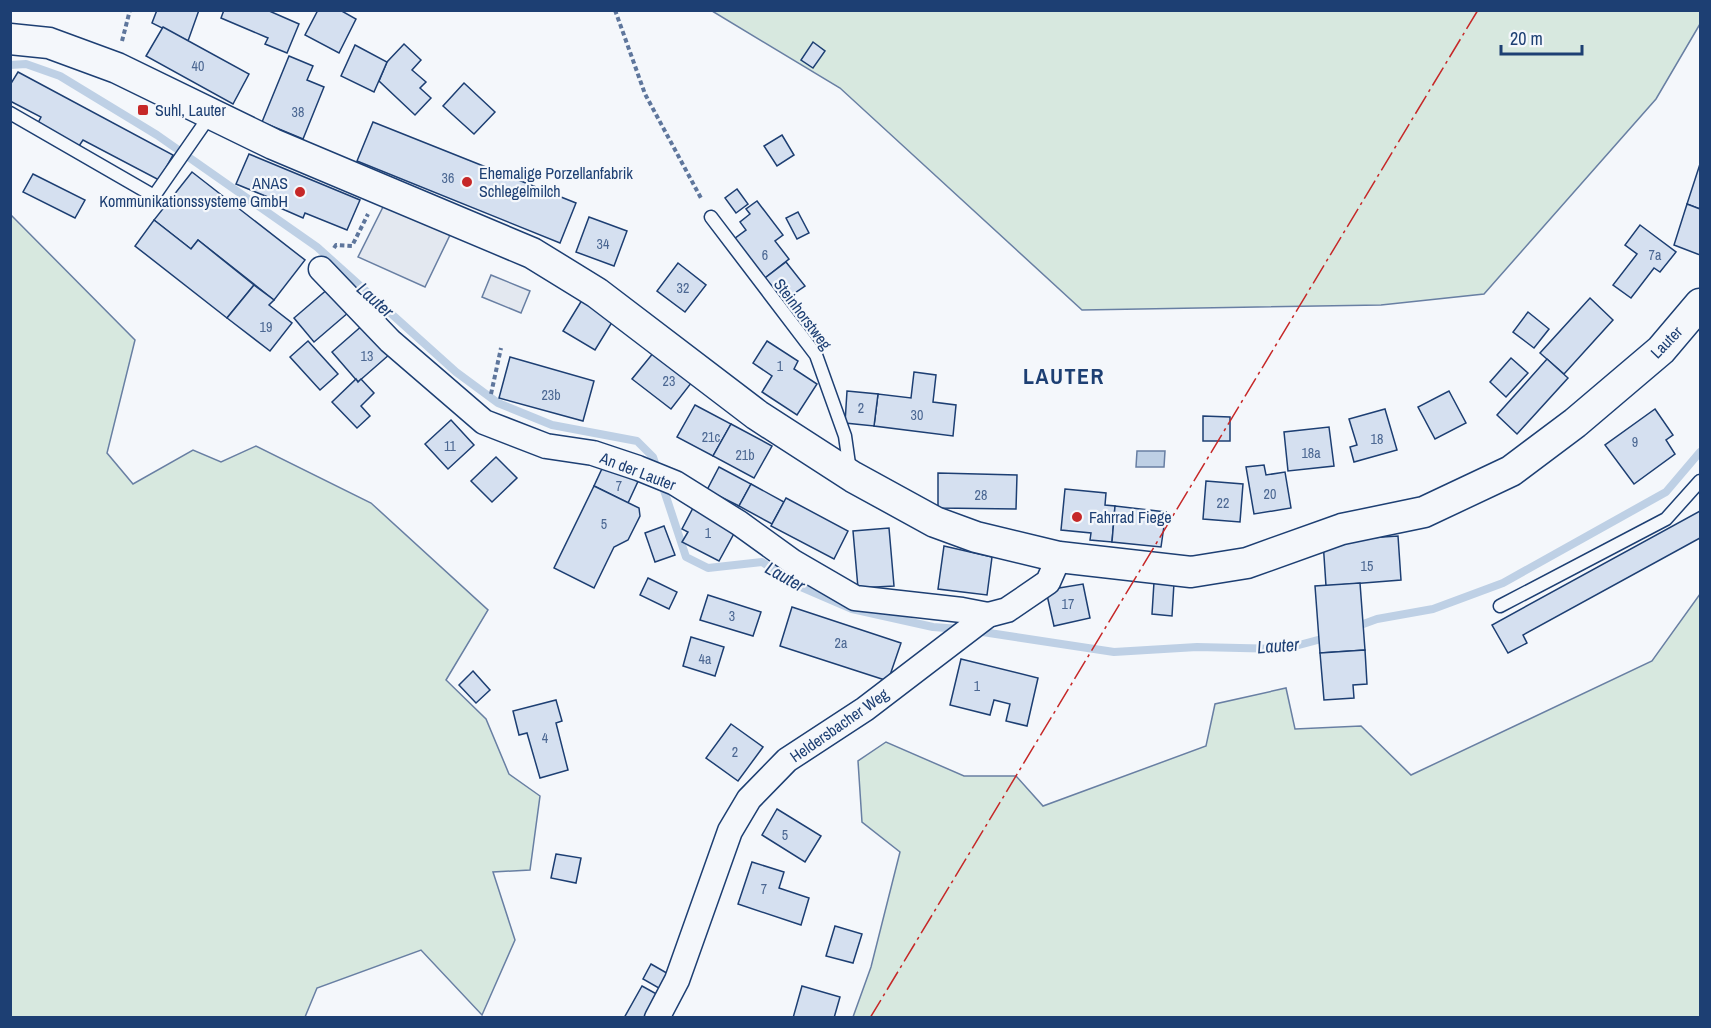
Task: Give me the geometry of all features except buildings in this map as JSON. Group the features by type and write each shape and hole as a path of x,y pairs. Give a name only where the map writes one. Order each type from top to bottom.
{"street":[{"name":"Lauter","path":"10,39 49,43 82,55 380,191 532,254 597,293 757,415 853,477 935,522 976,537 1059,557 1191,572 1246,563 1342,530 1424,512 1511,471 1575,423 1661,350 1701,304"},
{"name":"An der Lauter","path":"321,269 390,341 484,422 546,446 593,453 675,483 739,523 793,562 855,598 988,615"},
{"name":"Heldersbacher Weg","path":"657,1017 677,980 730,831 749,799 787,760 865,709 988,615 1007,610 1048,582 1059,557"}],"lane":[{"path":"10,113 154,196 212,113"},
{"name":"Steinhorstweg","path":"711,217 816,355 845,436 849,468 853,477"},
{"path":"1500,606 1666,519 1701,480"}],"path":[{"path":"615,10 645,94 711,217"},
{"path":"336,245 352,246 380,191"},
{"path":"495,379 501,348"}],"shaded area":[{"path":"1700,10 1700,24 1656,99 1484,294 1381,305 1082,310 840,88 712,11"},
{"path":"384,205 450,235 425,287 358,257"},
{"path":"11,215 135,340 107,453 133,484 193,450 221,462 256,446 371,503 488,610 446,680 486,719 509,774 540,796 530,870 493,872 515,940 482,1015 421,950 317,988 305,1017 11,1017"},
{"path":"491,275 530,291 521,313 482,297"},
{"path":"1700,594 1700,1017 853,1017 871,967 900,852 862,822 858,761 886,742 964,776 1016,776 1043,806 1206,746 1215,704 1286,688 1295,729 1361,726 1411,775 1652,661"}],"water":[{"path":"1137,451 1165,451 1164,467 1136,467"}],"waterway":[{"name":"Lauter","path":"10,65 26,64 60,76 157,135 317,247 456,372 498,403 552,425 637,441 653,457 686,557 708,568 762,562 801,587 852,609 933,627 960,629"},
{"name":"Lauter","path":"1355,627 1377,619 1433,609 1503,583 1666,492 1700,452"},
{"name":"Lauter","path":"976,631 1114,652 1197,647 1284,649 1329,637"}],"power":[{"path":"870,1018 1478,10"}],"place":[{"name":"Suhl, Lauter","path":"143,110"},
{"name":"Ehemalige Porzellanfabrik Schlegelmilch","path":"467,182"},
{"name":"ANAS Kommunikationssysteme GmbH","path":"300,192"},
{"name":"Fahrrad Fiege","path":"1077,517"}],"district":[{"name":"LAUTER","path":"1064,376"}]}
